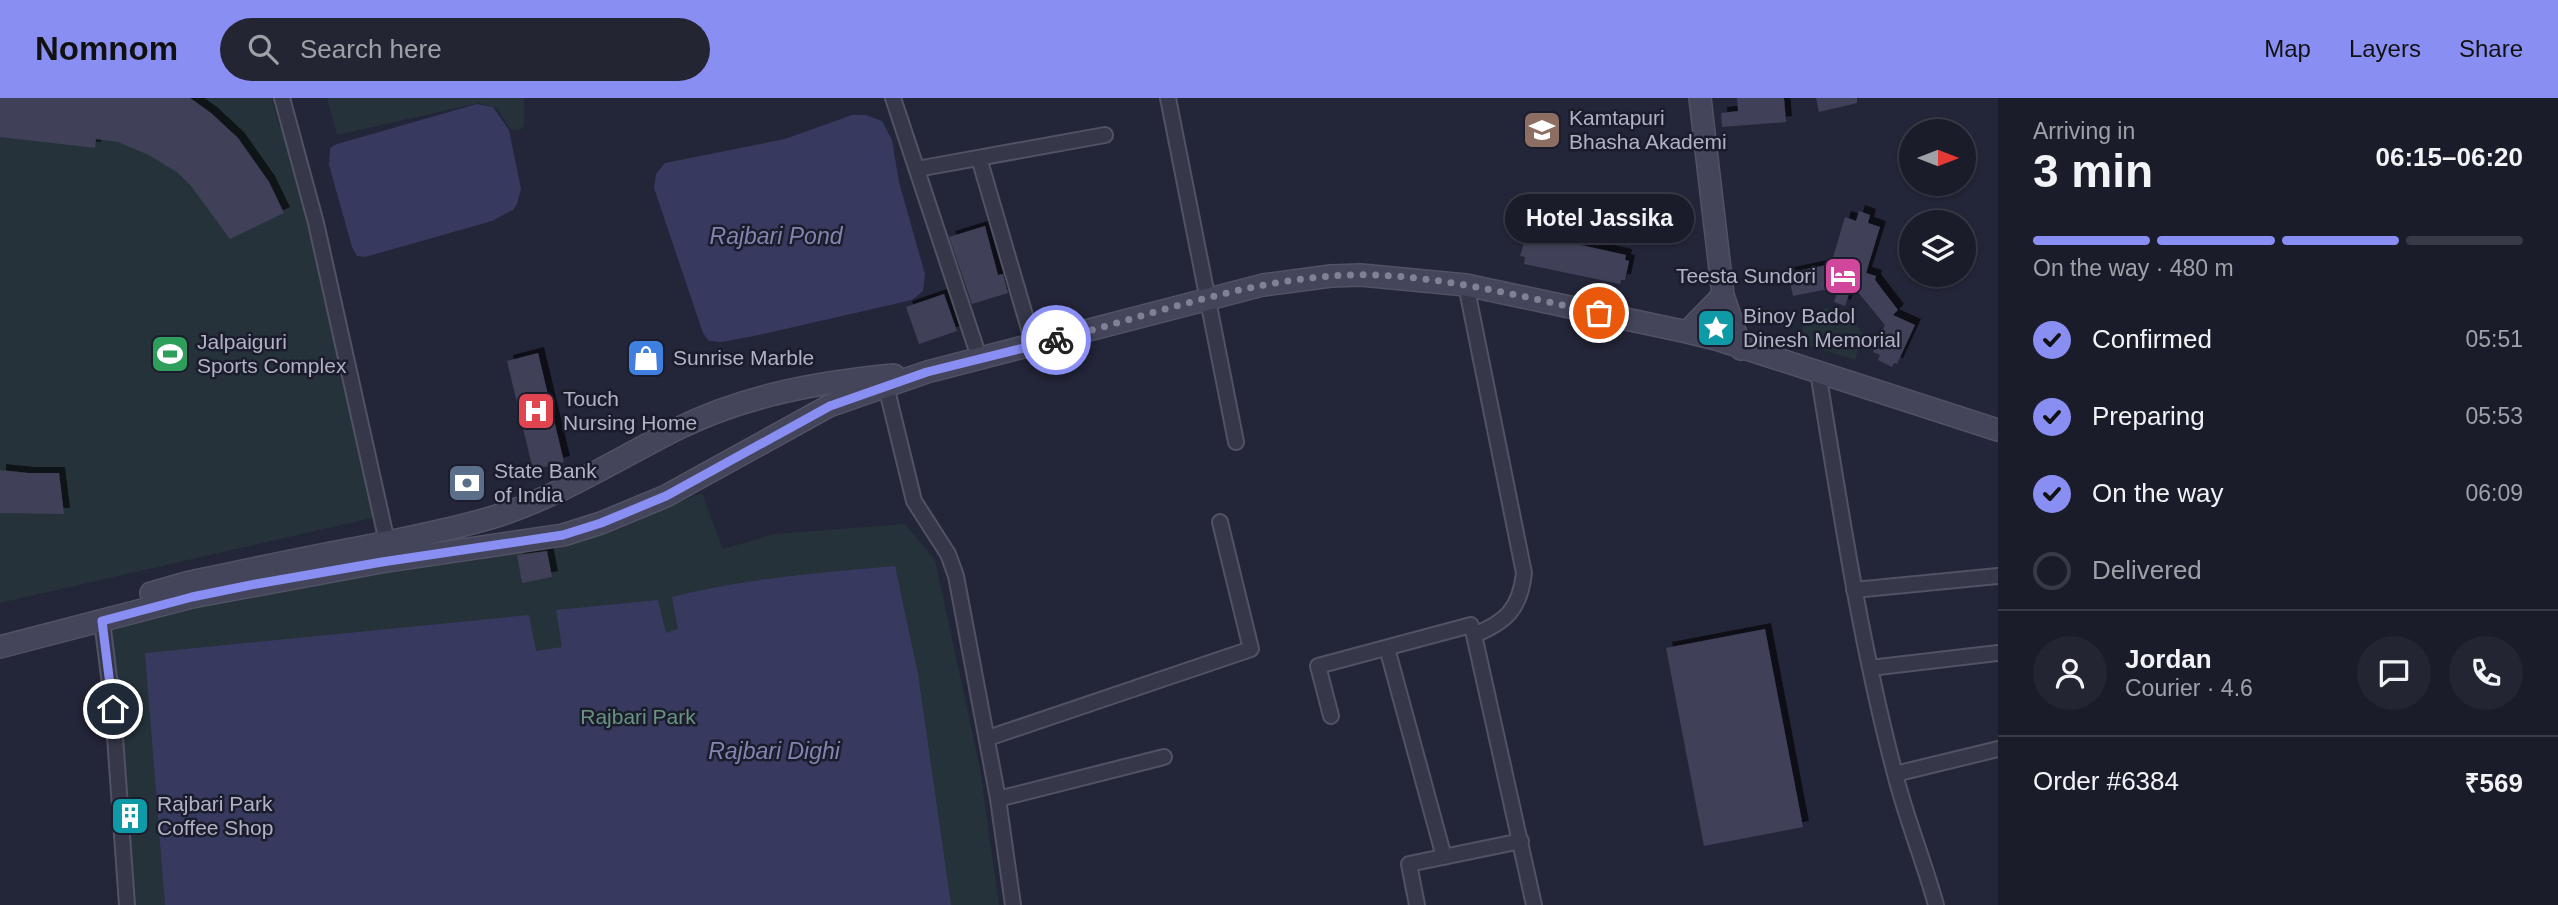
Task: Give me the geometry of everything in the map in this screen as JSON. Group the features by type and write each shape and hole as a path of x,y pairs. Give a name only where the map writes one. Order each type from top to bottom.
{"street":[{"path":"282,98 316,223 387,542"},
{"path":"893,98 980,360"},
{"path":"1168,98 1236,442"},
{"path":"1700,98 1723,295 1741,349"},
{"path":"917,169 1105,135"},
{"path":"979,158 1034,346"},
{"path":"0,635 382,562 563,535 601,523 666,496 830,406 927,372 1263,285 1331,275 1361,275 1466,285 1688,332 1998,430"},
{"path":"1466,285 1524,573 1520,593 1511,611 1497,626 1474,635"},
{"path":"1688,332 1723,295"},
{"path":"0,647 101,615 186,583 387,542 497,516 544,499 678,428 790,388 839,380 927,372"},
{"path":"1818,372 1854,590 1870,668 1895,774 1936,905"},
{"path":"886,386 914,501 948,554 956,576 988,738 1013,905"},
{"path":"988,738 1251,649 1220,522"},
{"path":"1854,590 1998,576"},
{"path":"101,615 113,709 127,905"},
{"path":"1331,716 1318,666 1471,625 1534,905"},
{"path":"1387,648 1444,857"},
{"path":"1870,668 1998,653"},
{"path":"1895,774 1998,749"},
{"path":"998,799 1164,757"},
{"path":"1417,905 1409,864 1521,841"}],"green space":[{"name":"Jalpaiguri Sports Complex","path":"0,98 272,98 279,126 286,127 305,192 376,517 0,603"},
{"path":"327,98 524,98 524,126 520,130 511,130 497,108 479,103 337,135"},
{"path":"1825,309 1844,313 1860,330 1863,336 1855,360 1798,342 1806,317"},
{"name":"Rajbari Dighi","path":"702,493 723,549 774,534 905,524 935,560 980,768 999,905 127,905 109,634 113,626 190,606 645,515"}],"water":[{"path":"477,104 493,107 509,130 521,189 513,210 492,221 365,257 357,256 352,247 329,165 330,148"},
{"name":"Rajbari Pond","path":"852,115 866,115 882,121 892,140 899,182 925,274 923,291 912,300 759,335 722,342 709,341 703,333 654,188 656,174 665,163 785,139"},
{"name":"Rajbari Dighi","path":"895,566 918,674 951,905 165,905 145,653 529,615 536,651 562,647 556,610 658,600 666,633 678,629 672,597 755,581"}],"building":[{"path":"0,98 190,98 238,138 269,182 284,213 230,239 191,186 178,173 149,155 118,142 96,139 95,148 0,137"},
{"path":"1737,98 1784,98 1786,122 1722,127 1721,113 1738,111"},
{"path":"1816,98 1857,98 1857,103 1819,112"},
{"path":"1859,211 1870,215 1868,223 1880,227 1866,273 1876,276 1875,280 1898,310 1893,315 1915,325 1897,364 1894,363 1892,367 1878,360 1880,355 1873,352 1885,325 1852,285 1845,306 1834,302 1839,287 1793,296 1788,273 1831,264 1845,217 1856,221"},
{"path":"985,226 998,275 1003,274 1008,293 972,304 949,237"},
{"path":"1527,233 1626,255 1625,260 1629,261 1625,280 1621,280 1620,284 1524,264 1525,257 1520,256"},
{"path":"944,294 957,331 919,344 906,307"},
{"name":"Touch Nursing Home","path":"538,353 564,462 533,470 507,361"},
{"path":"0,470 59,473 64,514 0,513"},
{"path":"547,551 552,577 522,583 517,555"},
{"path":"1765,629 1803,827 1704,846 1666,648"},
{"path":"130,807 139,807 140,824 131,824"}],"way so far":[{"path":"1056,340 1263,285 1331,275 1421,279 1466,285 1599,313"}],"place":[{"name":"Kamtapuri Bhasha Akademi","path":"1542,130"},
{"name":"Teesta Sundori","path":"1843,276"},
{"name":"Hotel Jassika","path":"1599,313"},
{"name":"Binoy Badol Dinesh Memorial","path":"1716,328"},
{"name":"Jalpaiguri Sports Complex","path":"170,354"},
{"name":"Sunrise Marble","path":"646,358"},
{"name":"Touch Nursing Home","path":"536,411"},
{"name":"State Bank of India","path":"467,483"},
{"name":"Rajbari Park Coffee Shop","path":"130,816"}],"route":[{"path":"113,709 102,621 192,597 256,584 563,535 601,523 666,496 830,406 927,372 1056,340"}],"park label":[{"name":"Rajbari Park","path":"638,717"}]}
